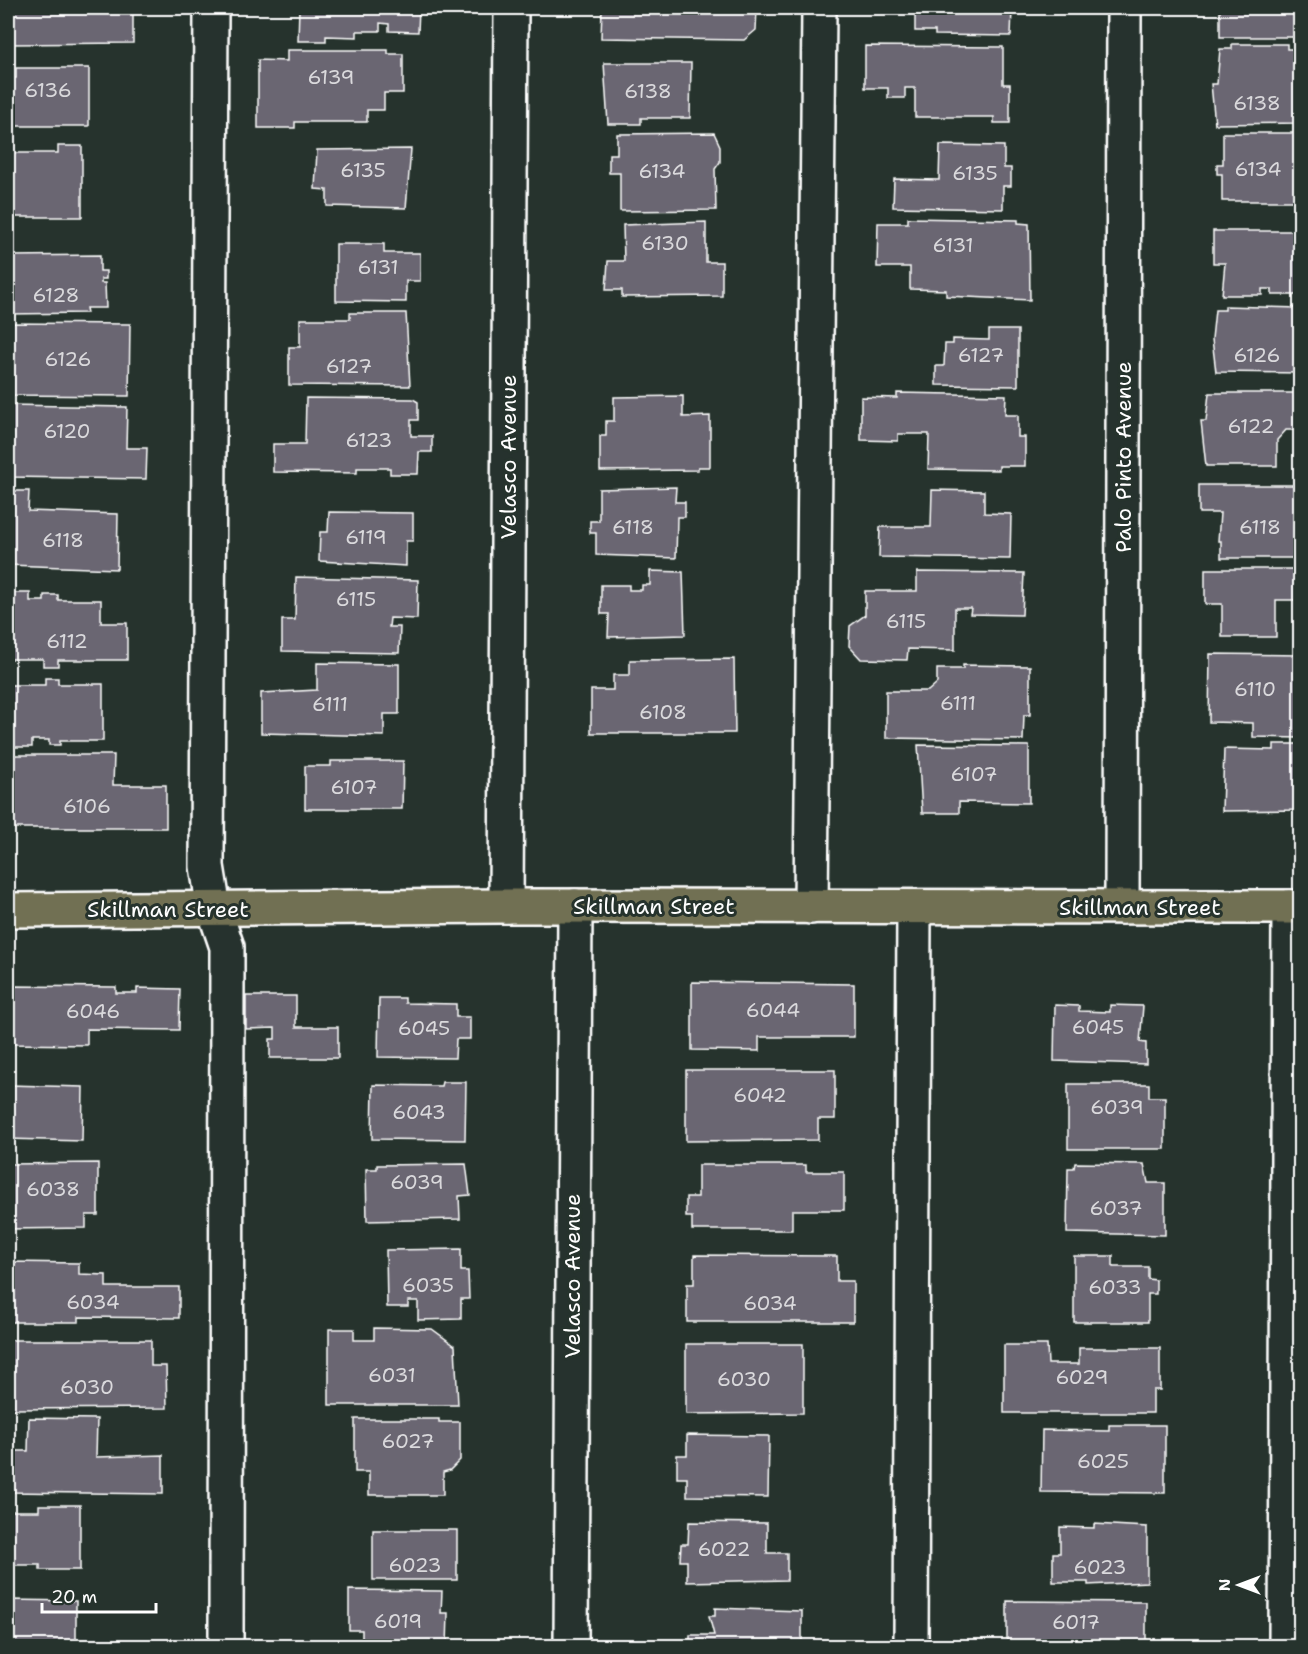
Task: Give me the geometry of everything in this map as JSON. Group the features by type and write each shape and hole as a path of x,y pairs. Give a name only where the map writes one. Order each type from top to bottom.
{"main road":[{"name":"Skillman Street","path":"8,910 506,906 1295,907"}],"street":[{"path":"211,8 207,866 214,909 227,947 226,1647"},
{"name":"Velasco Avenue","path":"506,906 511,8"},
{"path":"812,907 819,8"},
{"name":"Palo Pinto Avenue","path":"1122,907 1124,8"},
{"name":"Velasco Avenue","path":"571,1647 575,906"},
{"path":"911,1647 914,907"},
{"path":"1286,1647 1295,907"}],"building":[{"path":"8,8 133,8 133,43 8,44"},
{"path":"299,8 419,8 418,32 389,31 389,24 380,23 380,31 357,31 357,37 326,36 326,41 298,41"},
{"path":"602,8 757,8 756,30 744,40 601,38"},
{"path":"915,8 1012,8 1011,36 935,35 935,31 915,31"},
{"path":"1220,8 1300,8 1300,37 1220,37"},
{"path":"1232,44 1287,44 1287,49 1300,49 1300,123 1215,124 1211,84 1217,84 1220,49 1232,49"},
{"path":"865,46 1003,47 1003,84 1010,84 1010,123 994,123 994,117 915,117 915,88 905,88 905,98 888,98 888,88 865,88"},
{"path":"287,50 388,50 388,54 403,54 403,93 384,93 384,110 367,110 367,122 295,122 295,128 258,128 258,60 287,61"},
{"path":"604,63 691,63 690,118 641,118 641,124 608,124"},
{"path":"16,68 89,68 89,126 11,126 8,78 16,78"},
{"path":"714,133 720,146 720,162 715,169 716,210 620,211 620,173 609,173 609,154 617,154 617,134"},
{"path":"1223,133 1299,133 1300,201 1222,201 1222,174 1217,174 1217,164 1223,164"},
{"path":"940,145 1004,146 1004,168 1011,168 1011,186 1003,186 1003,209 893,207 894,179 939,180"},
{"path":"58,146 82,146 82,217 8,217 8,153 58,153"},
{"path":"411,149 406,208 327,206 327,190 315,189 317,150"},
{"path":"908,218 1018,220 1018,223 1029,224 1030,300 946,296 946,290 910,289 910,267 877,267 878,223 908,223"},
{"path":"706,222 706,262 722,262 722,296 622,297 622,290 606,290 608,261 624,261 623,225"},
{"path":"1213,231 1300,231 1300,295 1272,295 1272,289 1262,289 1262,295 1222,295 1225,263 1213,263"},
{"path":"336,244 384,244 384,253 420,253 420,281 406,281 406,302 336,301"},
{"path":"100,255 100,271 106,271 106,279 101,279 101,283 105,283 106,308 86,308 87,313 8,314 8,262 12,262 12,256"},
{"path":"1225,306 1300,308 1300,373 1216,372 1212,339 1215,310 1225,310"},
{"path":"350,313 406,313 410,386 289,385 289,347 300,347 300,319 350,319"},
{"path":"8,323 130,324 129,396 8,395"},
{"path":"989,330 1018,330 1018,386 936,385 936,366 944,366 945,344 953,344 953,339 989,340"},
{"path":"897,393 1006,395 1005,415 1018,415 1018,437 1025,437 1025,466 999,466 999,470 928,469 929,434 898,434 898,441 861,440 861,397 897,398"},
{"path":"1209,393 1300,393 1300,430 1286,430 1277,440 1277,466 1206,466 1201,421 1206,421"},
{"path":"683,396 683,417 710,416 710,467 698,467 698,470 600,471 600,436 606,436 606,421 614,421 614,397"},
{"path":"306,398 413,399 418,402 418,420 411,420 411,436 432,436 432,452 419,452 418,474 390,474 390,468 357,468 357,473 273,472 273,444 305,444"},
{"path":"8,405 127,407 126,448 147,448 146,479 8,477"},
{"path":"1199,485 1300,485 1300,558 1221,558 1221,541 1218,541 1220,513 1199,513"},
{"path":"676,487 675,502 685,502 685,517 677,517 676,558 596,555 596,533 590,533 590,521 599,521 599,489"},
{"path":"932,490 984,491 984,513 1011,514 1010,559 879,557 880,527 931,527"},
{"path":"8,491 29,491 28,511 118,514 117,569 8,565"},
{"path":"329,512 413,513 413,541 406,541 406,566 319,561 320,532 328,532"},
{"path":"1205,569 1300,569 1300,600 1276,600 1276,637 1222,637 1222,604 1205,604"},
{"path":"650,571 683,572 685,635 608,637 609,614 601,614 601,585 629,585 629,590 642,590 642,585 650,585"},
{"path":"917,572 1024,573 1022,615 970,614 971,608 955,608 955,650 908,649 907,660 861,659 849,646 850,626 865,615 865,591 917,591"},
{"path":"296,577 418,580 417,619 390,618 389,627 400,627 399,653 282,651 282,620 295,620"},
{"path":"8,593 30,593 30,601 44,601 44,595 58,595 58,600 101,600 101,623 127,623 127,660 58,660 58,666 43,666 43,659 8,659"},
{"path":"1210,654 1300,655 1300,738 1253,737 1253,723 1209,722"},
{"path":"734,659 735,733 591,733 591,690 613,690 613,675 630,675 630,660"},
{"path":"317,663 399,664 399,714 384,714 384,736 261,733 261,693 317,690"},
{"path":"963,665 1030,666 1030,715 1024,715 1023,740 886,738 886,691 928,691 937,683 937,669 963,669"},
{"path":"45,678 58,678 58,684 103,684 103,741 60,741 60,745 49,745 49,740 32,740 32,747 8,747 8,685 45,685"},
{"path":"1274,744 1300,744 1300,810 1222,811 1224,749 1274,750"},
{"path":"918,745 1029,746 1029,803 959,802 959,813 922,813"},
{"path":"8,755 114,755 113,785 166,785 166,828 8,828"},
{"path":"331,761 403,761 402,809 305,809 305,766 331,766"},
{"path":"692,982 854,984 854,1037 759,1037 759,1051 692,1050"},
{"path":"8,986 116,987 116,993 137,993 137,988 180,989 179,1030 87,1029 87,1045 8,1044"},
{"path":"246,996 296,996 296,1027 338,1027 338,1058 270,1058 270,1039 275,1039 275,1028 246,1029"},
{"path":"379,998 405,998 405,1003 456,1004 456,1017 470,1017 470,1039 456,1039 455,1058 378,1057"},
{"path":"1055,1005 1079,1006 1079,1011 1110,1012 1110,1005 1143,1006 1140,1042 1146,1043 1146,1064 1054,1061"},
{"path":"686,1070 835,1070 835,1119 818,1119 818,1140 686,1141"},
{"path":"442,1082 466,1082 465,1140 372,1139 373,1085 441,1086"},
{"path":"1068,1084 1149,1084 1149,1097 1165,1097 1165,1149 1068,1149"},
{"path":"8,1085 83,1087 82,1141 8,1139"},
{"path":"98,1163 98,1215 86,1215 86,1228 8,1229 8,1164"},
{"path":"1075,1163 1144,1164 1148,1183 1165,1183 1165,1235 1067,1233 1068,1168 1074,1168"},
{"path":"466,1164 470,1195 459,1196 460,1219 367,1221 366,1169 377,1169 377,1165"},
{"path":"698,1165 806,1165 806,1172 844,1172 844,1210 792,1210 792,1230 692,1230 692,1217 686,1217 686,1197 698,1197"},
{"path":"461,1249 461,1271 468,1271 469,1299 461,1299 461,1319 418,1320 418,1301 408,1301 408,1307 387,1307 386,1250"},
{"path":"694,1255 837,1256 837,1281 853,1281 853,1322 687,1322 687,1284 694,1284"},
{"path":"1074,1256 1113,1256 1113,1267 1148,1267 1148,1279 1156,1280 1156,1294 1148,1294 1148,1322 1074,1322"},
{"path":"8,1262 79,1263 79,1274 106,1275 106,1287 179,1287 179,1318 79,1317 79,1322 8,1322"},
{"path":"374,1328 432,1329 455,1346 458,1405 329,1405 329,1329 354,1329 354,1340 374,1340"},
{"path":"8,1340 151,1340 151,1366 166,1366 167,1408 8,1409"},
{"path":"686,1344 803,1344 803,1413 686,1414"},
{"path":"1004,1345 1047,1345 1048,1364 1079,1364 1079,1348 1160,1348 1160,1390 1153,1390 1153,1413 1004,1413"},
{"path":"29,1418 97,1419 96,1457 163,1455 163,1494 8,1492 8,1451 28,1451"},
{"path":"355,1419 439,1419 439,1422 460,1422 460,1460 450,1470 443,1472 443,1495 369,1495 369,1472 355,1472"},
{"path":"1109,1425 1165,1425 1165,1493 1041,1492 1042,1430 1109,1431"},
{"path":"687,1435 769,1436 768,1497 687,1496 687,1478 677,1478 677,1455 687,1455"},
{"path":"39,1505 80,1505 80,1570 40,1570 40,1565 8,1565 8,1511 39,1511"},
{"path":"689,1522 767,1523 767,1553 787,1553 787,1580 687,1582 687,1561 680,1561 681,1544 688,1544"},
{"path":"1094,1524 1147,1527 1147,1582 1088,1585 1088,1582 1053,1582 1053,1553 1060,1553 1060,1527 1094,1528"},
{"path":"373,1530 457,1530 457,1580 373,1580"},
{"path":"349,1590 442,1591 441,1613 448,1613 447,1646 362,1646 362,1630 349,1630"},
{"path":"8,1600 76,1601 76,1646 8,1646"},
{"path":"1007,1601 1146,1602 1146,1646 1007,1646"},
{"path":"715,1608 802,1611 802,1646 690,1646 690,1635 714,1635 709,1616 715,1616"}]}
